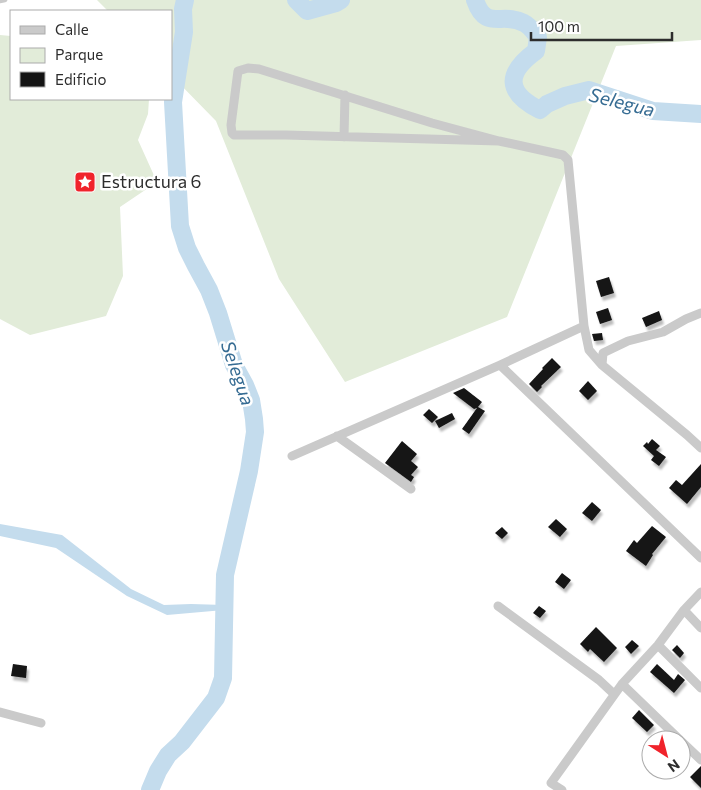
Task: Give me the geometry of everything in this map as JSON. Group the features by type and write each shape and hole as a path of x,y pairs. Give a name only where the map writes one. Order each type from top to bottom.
{"street":[{"path":"499,141 234,135 231,125 238,71 248,68 259,69 432,123 499,141 563,155 568,160 584,326 590,350 602,365 701,448"},
{"path":"344,137 345,95"},
{"path":"602,365 603,353 628,341 663,332 701,313"},
{"path":"292,456 584,326"},
{"path":"500,364 701,558"},
{"path":"337,436 411,489"},
{"path":"562,790 551,783 614,694 658,645 684,610 701,592"},
{"path":"498,606 614,694"},
{"path":"684,610 701,628"},
{"path":"658,645 701,688"},
{"path":"622,684 670,730"},
{"path":"0,712 41,723"},
{"path":"691,750 701,760"}],"lane":[{"path":"0,1 6,0"}],"green space":[{"path":"97,0 701,0 701,40 616,46 507,317 345,382 279,279 216,121 172,76 172,10 107,10"},
{"path":"0,35 10,36 10,100 149,100 148,114 138,140 157,182 120,207 123,276 106,316 30,335 0,319"}],"water":[{"path":"0,524 62,535 131,589 164,605 224,605 224,610 167,615 127,596 56,548 0,536"}],"building":[{"path":"609,277 614,293 601,297 596,281"},
{"path":"608,308 612,320 600,324 596,312"},
{"path":"659,311 662,320 646,327 642,318"},
{"path":"602,333 603,340 594,341 592,334"},
{"path":"552,358 561,367 537,392 529,384"},
{"path":"588,381 597,391 588,400 579,391"},
{"path":"464,388 482,402 478,407 485,411 469,434 462,429 477,408 474,409 453,393"},
{"path":"429,409 438,417 432,423 423,415"},
{"path":"452,413 455,419 439,428 435,421"},
{"path":"652,439 660,446 656,450 666,457 659,466 651,460 654,456 643,446"},
{"path":"402,441 417,454 411,461 418,467 411,475 414,477 411,482 385,463"},
{"path":"701,464 701,487 687,504 669,488 676,480 682,485"},
{"path":"592,502 601,510 592,521 582,513"},
{"path":"556,519 567,529 560,537 548,527"},
{"path":"652,526 666,537 652,554 646,566 626,551 634,540 637,543"},
{"path":"502,527 508,533 502,539 495,533"},
{"path":"562,573 571,580 564,589 555,582"},
{"path":"539,606 546,611 540,618 533,613"},
{"path":"596,627 617,648 604,662 590,649 588,652 580,644"},
{"path":"632,640 639,646 631,654 625,647"},
{"path":"677,645 684,653 680,658 672,650"},
{"path":"13,664 27,666 26,678 11,676"},
{"path":"657,664 674,680 678,674 685,680 674,693 650,672"},
{"path":"639,710 654,725 649,730 645,730 632,718"},
{"path":"701,766 701,788 691,778"}],"waterway":[{"name":"Selegua","path":"150,790 158,771 168,755 182,742 216,698 223,678 225,575 249,471 255,432 251,400 234,365 209,290 187,248 180,226 173,102 184,32 183,9 185,0"},
{"name":"Selegua","path":"296,0 307,11 341,0"},
{"name":"Selegua","path":"475,0 479,10 484,15 490,18 516,20 524,23 538,37 536,51 519,67 514,82 515,89 520,96 540,110 547,104 565,96 589,90 653,111 701,114"}],"place":[{"name":"Estructura 6","path":"85,182"}]}
